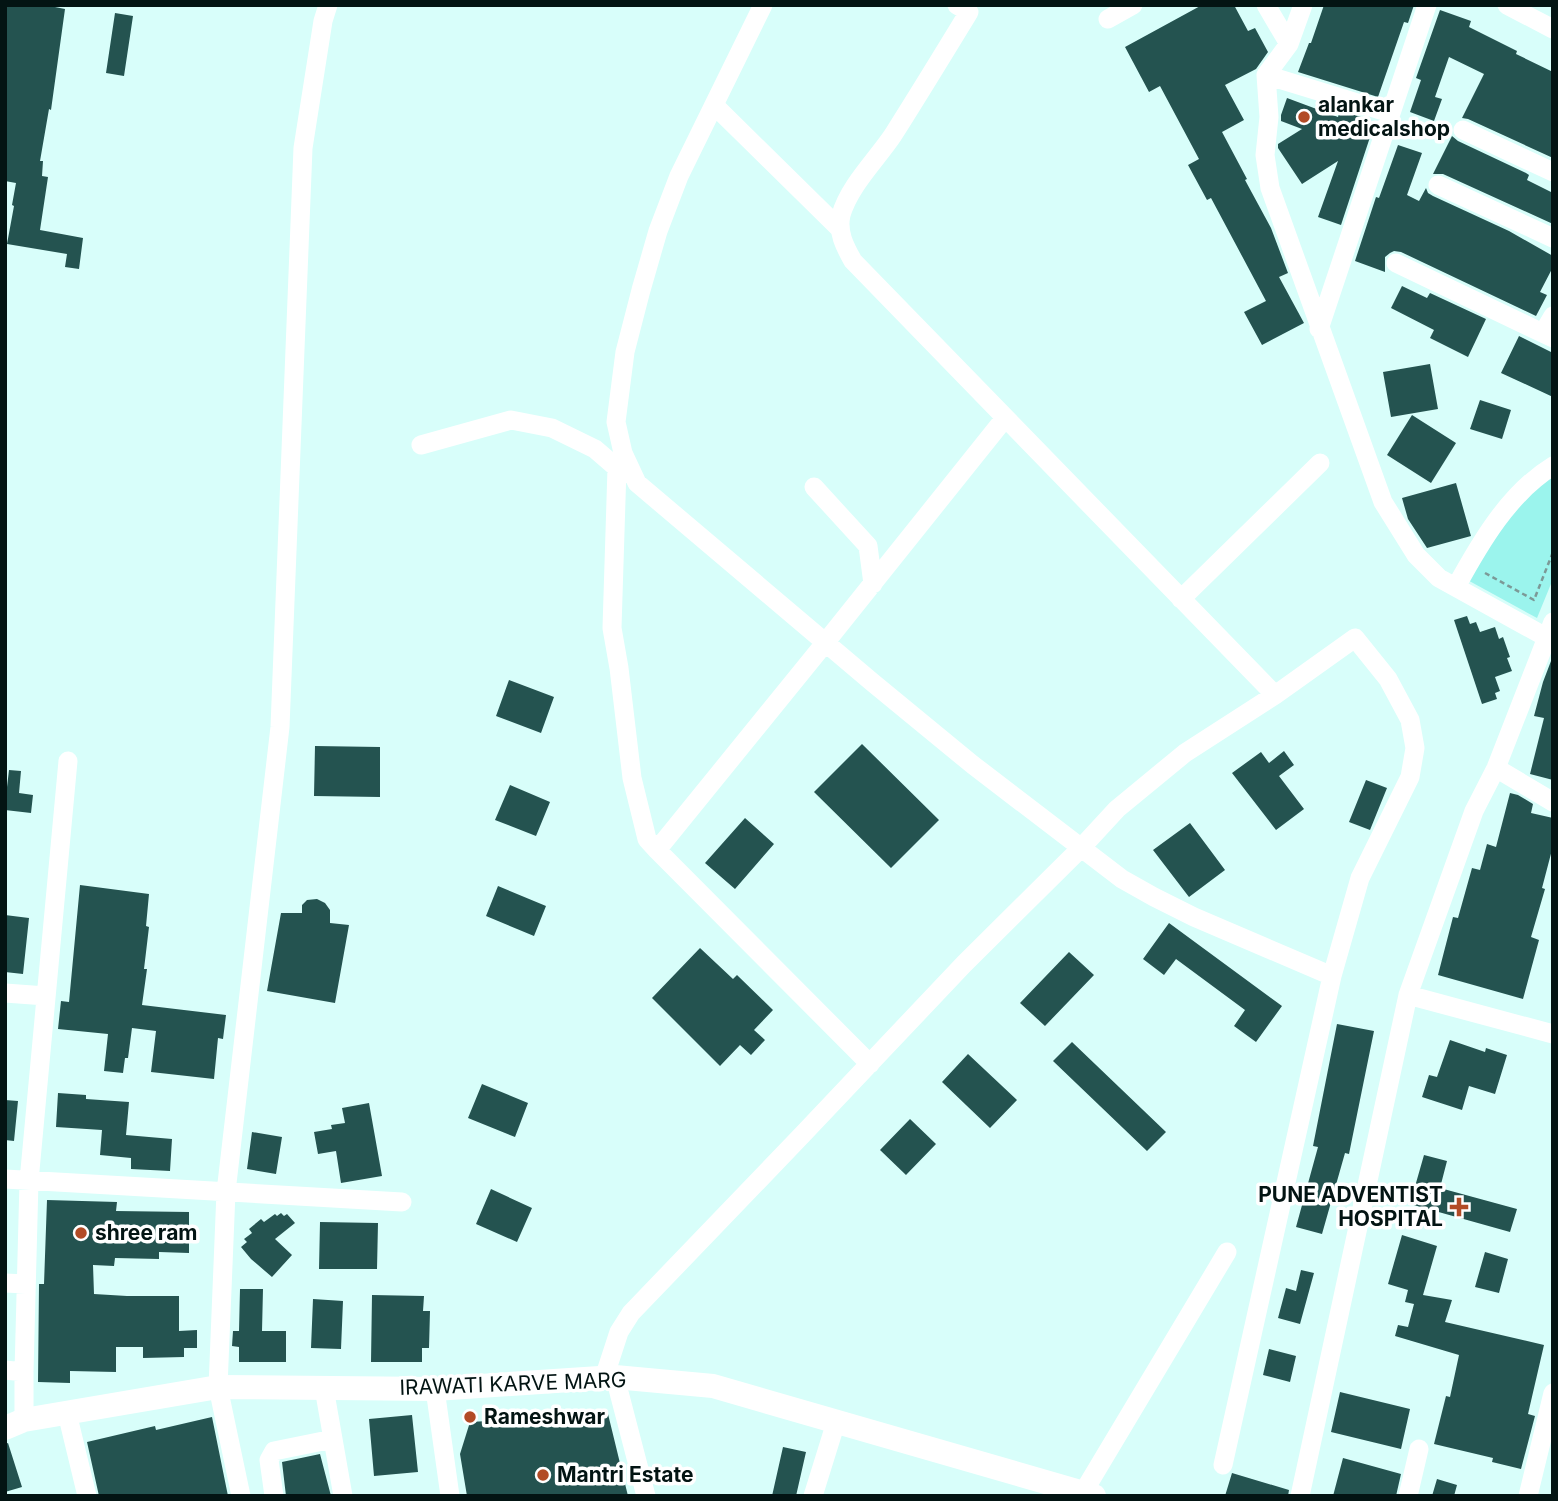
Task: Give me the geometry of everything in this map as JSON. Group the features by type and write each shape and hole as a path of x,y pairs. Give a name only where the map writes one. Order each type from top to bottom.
{"main road":[{"name":"IRAWATI KARVE MARG","path":"15,1424 218,1387 435,1389 610,1377 713,1386 1086,1495"}],"street":[{"path":"241,1496 218,1387 226,1192 280,727 303,148 323,21 328,5"},
{"path":"763,5 679,176 658,231 625,352 617,422 623,453 637,483 973,765 1122,879 1195,917 1332,976"},
{"path":"957,5 969,12 892,136 849,194 841,216 840,229 845,245 853,261 1275,695"},
{"path":"1108,19 1133,5"},
{"path":"1266,5 1289,44"},
{"path":"1300,1496 1408,995 1474,811 1496,768 1551,634 1439,578 1416,555 1383,502 1270,188 1265,155 1269,117 1266,75 1289,44 1303,5"},
{"path":"1319,329 1427,5"},
{"path":"1507,5 1553,29"},
{"path":"1266,75 1390,113"},
{"path":"714,105 840,229"},
{"path":"1463,130 1553,172"},
{"path":"1438,185 1553,239"},
{"path":"1396,263 1550,329"},
{"path":"657,850 1005,418"},
{"path":"421,445 512,420 552,428 595,449 617,468 612,628 632,778 647,839 870,1064"},
{"path":"1181,599 1320,463"},
{"path":"1456,587 1490,531 1517,496 1553,466"},
{"path":"814,487 868,546 873,584"},
{"path":"646,1496 610,1377 619,1332 631,1313 964,964 1117,809 1185,753 1275,695 1355,638 1388,679 1410,720 1415,748 1410,777 1360,878 1332,976 1223,1465"},
{"path":"15,1424 15,1371 26,1284 29,1181 68,761"},
{"path":"1496,768 1553,802"},
{"path":"5,993 46,996"},
{"path":"1408,995 1553,1034"},
{"path":"5,1179 402,1202"},
{"path":"1086,1495 1227,1252"},
{"path":"5,1283 26,1284"},
{"path":"324,1388 343,1496"},
{"path":"435,1389 450,1496"},
{"path":"1528,1496 1553,1394"},
{"path":"67,1413 87,1496"},
{"path":"813,1496 836,1422"},
{"path":"274,1496 269,1460 274,1451 333,1439"},
{"path":"1408,1496 1419,1449"}],"path":[{"path":"1479,570 1534,600 1553,552"}],"shaded area":[{"path":"1553,469 1553,579 1537,618 1462,577 1503,510"}],"building":[{"path":"5,5 45,5 65,9 51,110 49,109 40,161 43,161 42,176 48,177 40,230 83,238 79,269 65,267 67,254 7,244 16,183 5,181"},
{"path":"1202,5 1234,5 1248,31 1255,28 1268,52 1256,69 1225,85 1244,120 1222,132 1271,228 1288,273 1279,277 1304,323 1262,345 1244,312 1266,301 1211,198 1207,200 1188,165 1199,159 1160,86 1149,92 1125,47"},
{"path":"1324,5 1414,5 1408,23 1404,22 1378,97 1298,72"},
{"path":"1440,10 1471,21 1469,27 1553,72 1553,158 1462,118 1484,74 1449,57 1435,97 1442,99 1434,121 1410,112 1421,80 1416,78"},
{"path":"115,13 133,16 124,76 106,73"},
{"path":"1287,98 1338,117 1340,110 1370,120 1368,126 1373,128 1341,225 1318,217 1338,161 1302,184 1278,148 1278,144 1302,129 1281,121"},
{"path":"1452,136 1526,173 1529,175 1527,180 1553,193 1553,224 1443,174 1433,174"},
{"path":"1398,145 1422,153 1407,195 1419,201 1426,188 1433,196 1509,231 1553,256 1553,267 1540,292 1547,295 1536,316 1401,252 1394,251 1385,257 1385,272 1355,261 1376,197 1379,198"},
{"path":"1402,286 1427,298 1430,293 1486,319 1468,357 1430,338 1434,330 1391,308"},
{"path":"1519,336 1553,353 1553,397 1501,373"},
{"path":"1430,364 1438,409 1391,417 1383,372"},
{"path":"1480,400 1511,410 1502,439 1470,429"},
{"path":"1412,415 1456,443 1431,483 1387,455"},
{"path":"1456,483 1471,536 1427,548 1408,519 1402,498"},
{"path":"1467,616 1470,624 1476,622 1480,632 1495,627 1499,639 1503,637 1510,657 1507,658 1512,671 1495,677 1500,691 1495,693 1497,699 1482,704 1454,620"},
{"path":"1551,661 1553,780 1530,774 1544,718 1534,716"},
{"path":"509,680 554,697 541,733 496,716"},
{"path":"862,744 939,820 891,868 814,792"},
{"path":"315,746 380,747 380,797 314,796"},
{"path":"1284,751 1294,765 1279,776 1304,809 1276,830 1232,773 1261,752 1269,763"},
{"path":"9,770 21,771 19,793 33,795 31,813 5,810 5,787"},
{"path":"1366,780 1387,788 1370,830 1349,822"},
{"path":"510,785 550,802 536,836 495,820"},
{"path":"1510,793 1533,804 1531,813 1553,818 1553,846 1542,888 1545,889 1531,937 1539,940 1523,999 1438,975 1453,917 1458,918 1472,868 1480,870 1487,844 1496,847"},
{"path":"745,818 774,844 735,889 705,863"},
{"path":"1190,823 1225,870 1189,897 1153,850"},
{"path":"80,885 149,894 146,926 149,927 144,969 147,969 142,1005 226,1015 223,1039 218,1038 214,1079 151,1072 156,1031 132,1028 123,1073 104,1071 108,1034 58,1029 61,1001 69,1002"},
{"path":"498,886 546,906 534,936 486,916"},
{"path":"317,899 325,903 330,910 330,923 349,925 335,1003 267,991 281,913 302,913 302,905 307,900"},
{"path":"5,915 29,918 23,974 5,972"},
{"path":"1169,923 1282,1006 1256,1042 1234,1026 1245,1010 1176,959 1164,975 1143,959"},
{"path":"700,948 733,979 737,975 773,1010 754,1030 765,1040 751,1055 740,1045 720,1066 652,998"},
{"path":"1069,952 1094,975 1045,1026 1020,1003"},
{"path":"1337,1024 1374,1031 1349,1154 1345,1153 1322,1234 1296,1227 1318,1147 1313,1146"},
{"path":"1450,1040 1485,1052 1486,1048 1507,1055 1495,1094 1469,1086 1462,1110 1422,1097 1429,1075 1437,1077"},
{"path":"1072,1042 1166,1132 1147,1151 1053,1061"},
{"path":"968,1054 1017,1100 990,1128 942,1082"},
{"path":"482,1084 528,1103 515,1137 468,1118"},
{"path":"58,1093 86,1095 86,1099 129,1102 126,1135 172,1139 170,1171 131,1169 131,1158 100,1155 102,1130 56,1127"},
{"path":"5,1100 18,1101 14,1141 5,1140"},
{"path":"369,1103 382,1176 341,1183 336,1151 318,1154 314,1132 332,1129 331,1125 345,1123 342,1108"},
{"path":"910,1119 936,1144 906,1175 880,1150"},
{"path":"252,1132 282,1137 276,1174 247,1169"},
{"path":"1424,1155 1447,1161 1440,1188 1517,1209 1510,1232 1410,1204"},
{"path":"491,1189 532,1208 517,1242 476,1224"},
{"path":"47,1200 117,1202 116,1211 189,1212 189,1253 159,1252 159,1259 115,1258 114,1266 93,1265 94,1294 179,1296 179,1331 197,1330 197,1348 184,1348 184,1357 143,1358 143,1347 116,1347 116,1372 70,1371 70,1383 38,1382 39,1284 44,1284"},
{"path":"281,1213 284,1216 287,1214 295,1223 275,1239 292,1255 272,1277 241,1247 247,1242 244,1239 252,1233 249,1229 261,1219 264,1222"},
{"path":"320,1222 378,1223 377,1269 319,1269"},
{"path":"1402,1235 1437,1246 1423,1295 1452,1300 1445,1322 1544,1345 1528,1414 1535,1416 1521,1469 1492,1462 1493,1458 1434,1444 1446,1396 1450,1397 1459,1355 1395,1336 1398,1325 1408,1327 1414,1304 1405,1302 1408,1290 1388,1284"},
{"path":"1485,1252 1508,1259 1499,1293 1475,1287"},
{"path":"1301,1270 1314,1273 1300,1324 1278,1318 1286,1288 1296,1291"},
{"path":"240,1289 263,1289 262,1331 286,1331 286,1362 239,1362 239,1347 232,1346 233,1331 239,1331"},
{"path":"372,1295 424,1296 423,1311 430,1311 429,1348 422,1348 422,1362 371,1362"},
{"path":"313,1299 343,1301 341,1349 311,1348"},
{"path":"1269,1349 1296,1356 1290,1382 1263,1375"},
{"path":"1340,1392 1410,1409 1401,1449 1331,1432"},
{"name":"Mantri Estate","path":"608,1414 628,1496 467,1496 460,1454 470,1422"},
{"path":"412,1415 418,1472 374,1476 369,1419"},
{"path":"212,1417 228,1496 99,1496 87,1442 155,1426 156,1430"},
{"path":"8,1443 22,1487 5,1492 5,1444"},
{"path":"783,1447 806,1452 796,1496 772,1496"},
{"path":"320,1454 331,1496 286,1496 282,1462"},
{"path":"1343,1458 1401,1474 1396,1496 1333,1496"},
{"path":"1232,1473 1289,1490 1288,1496 1225,1496"},
{"path":"1437,1479 1457,1485 1454,1496 1432,1496"}],"place":[{"name":"alankar medicalshop","path":"1304,117"},
{"name":"PUNE ADVENTIST HOSPITAL","path":"1459,1207"},
{"name":"shree ram","path":"81,1233"},
{"name":"Rameshwar","path":"470,1417"},
{"name":"Mantri Estate","path":"543,1475"}]}
